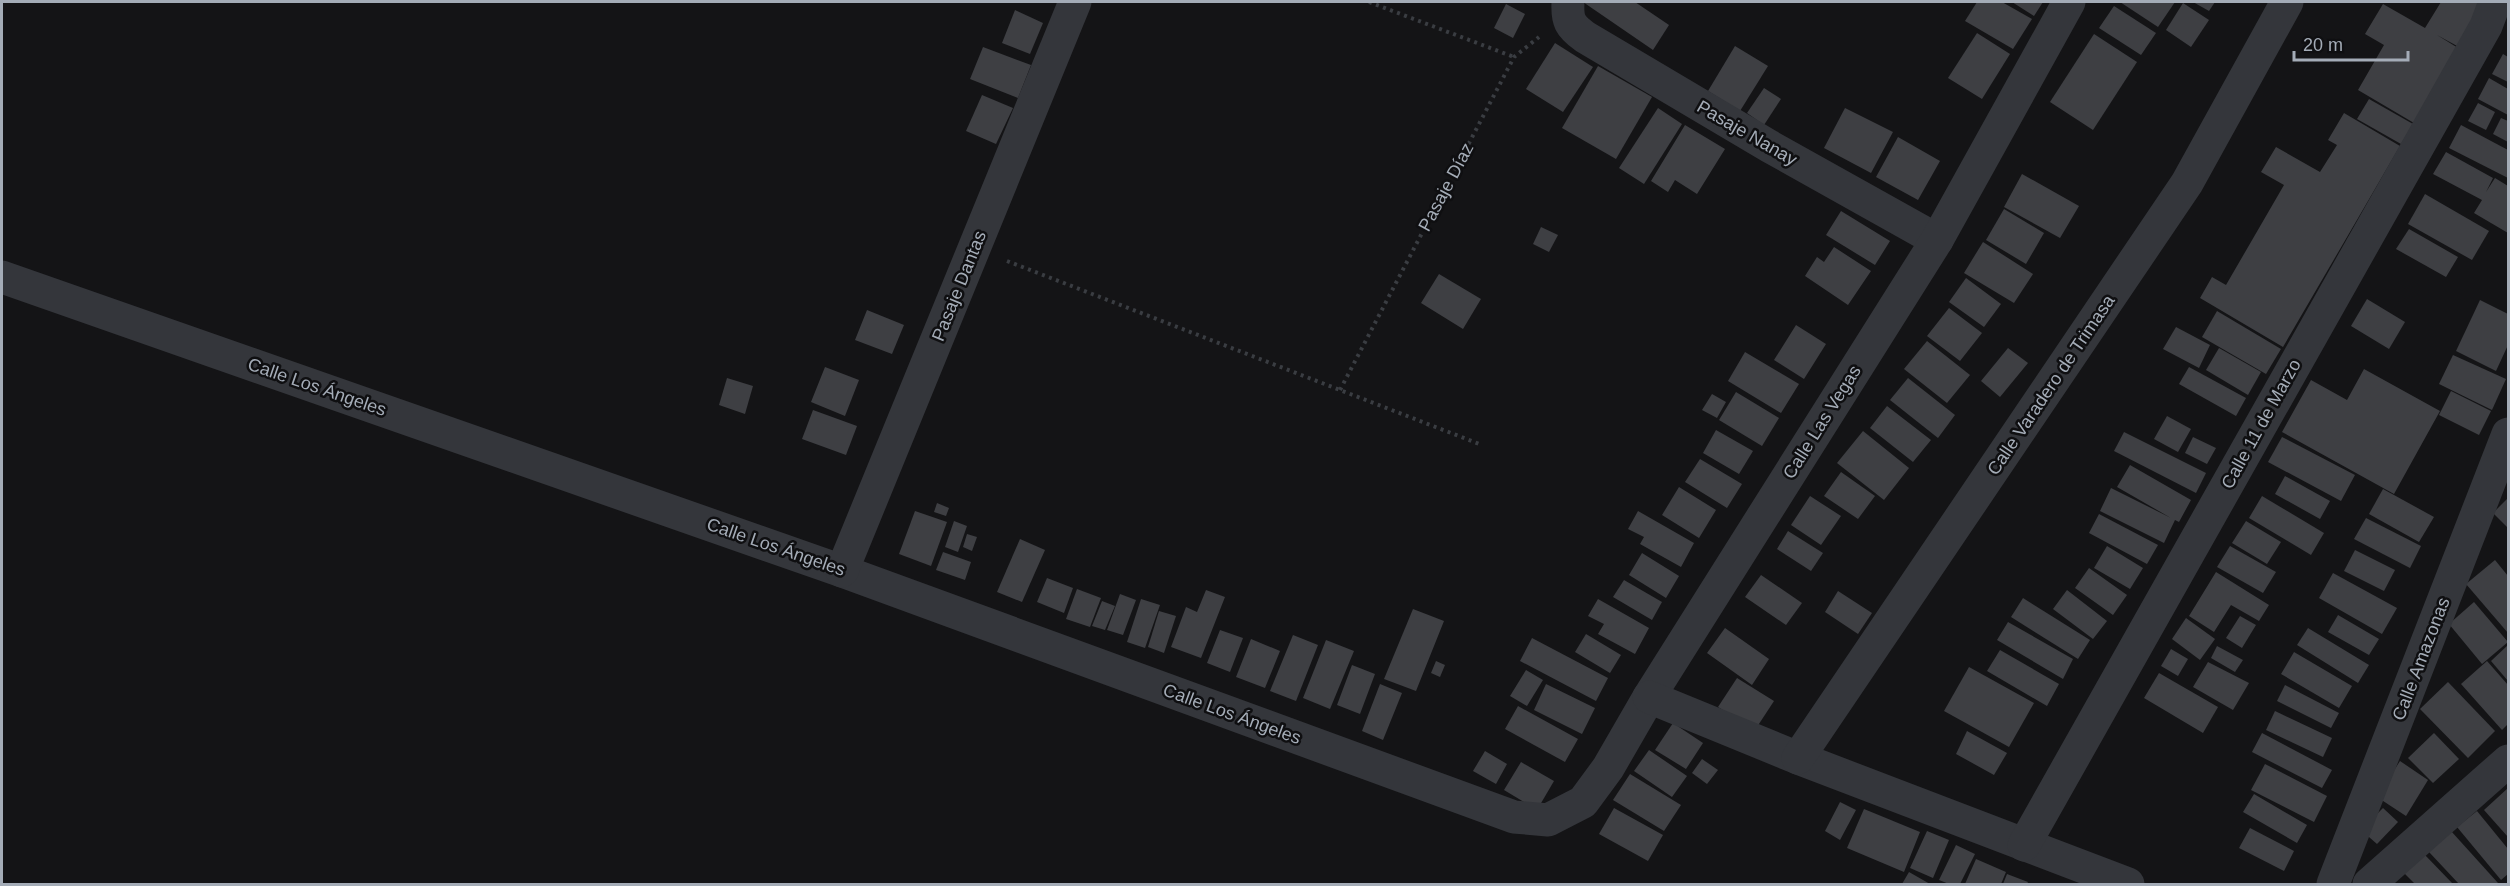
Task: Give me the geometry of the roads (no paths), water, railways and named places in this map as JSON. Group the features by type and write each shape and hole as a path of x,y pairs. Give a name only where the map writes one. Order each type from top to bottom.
{"street":[{"name":"Pasaje Dantas","path":"842,571 1075,2"},
{"name":"Calle Las Vegas","path":"1548,820 1583,802 1608,768 1649,697 1937,240 2069,2"},
{"name":"Calle Varadero de Trimasa","path":"1798,758 2187,183 2287,2"},
{"name":"Calle 11 de Marzo","path":"2024,845 2486,26 2495,2"},
{"name":"Pasaje Nanay","path":"1568,8 1572,27 1585,37 1769,146 1937,240"},
{"name":"Calle Los Ángeles","path":"2,277 842,571 1514,817 1548,820"},
{"name":"Calle Amazonas","path":"2333,885 2508,434"},
{"path":"1649,697 1798,758 2128,885"},
{"path":"2368,885 2508,761"}]}
